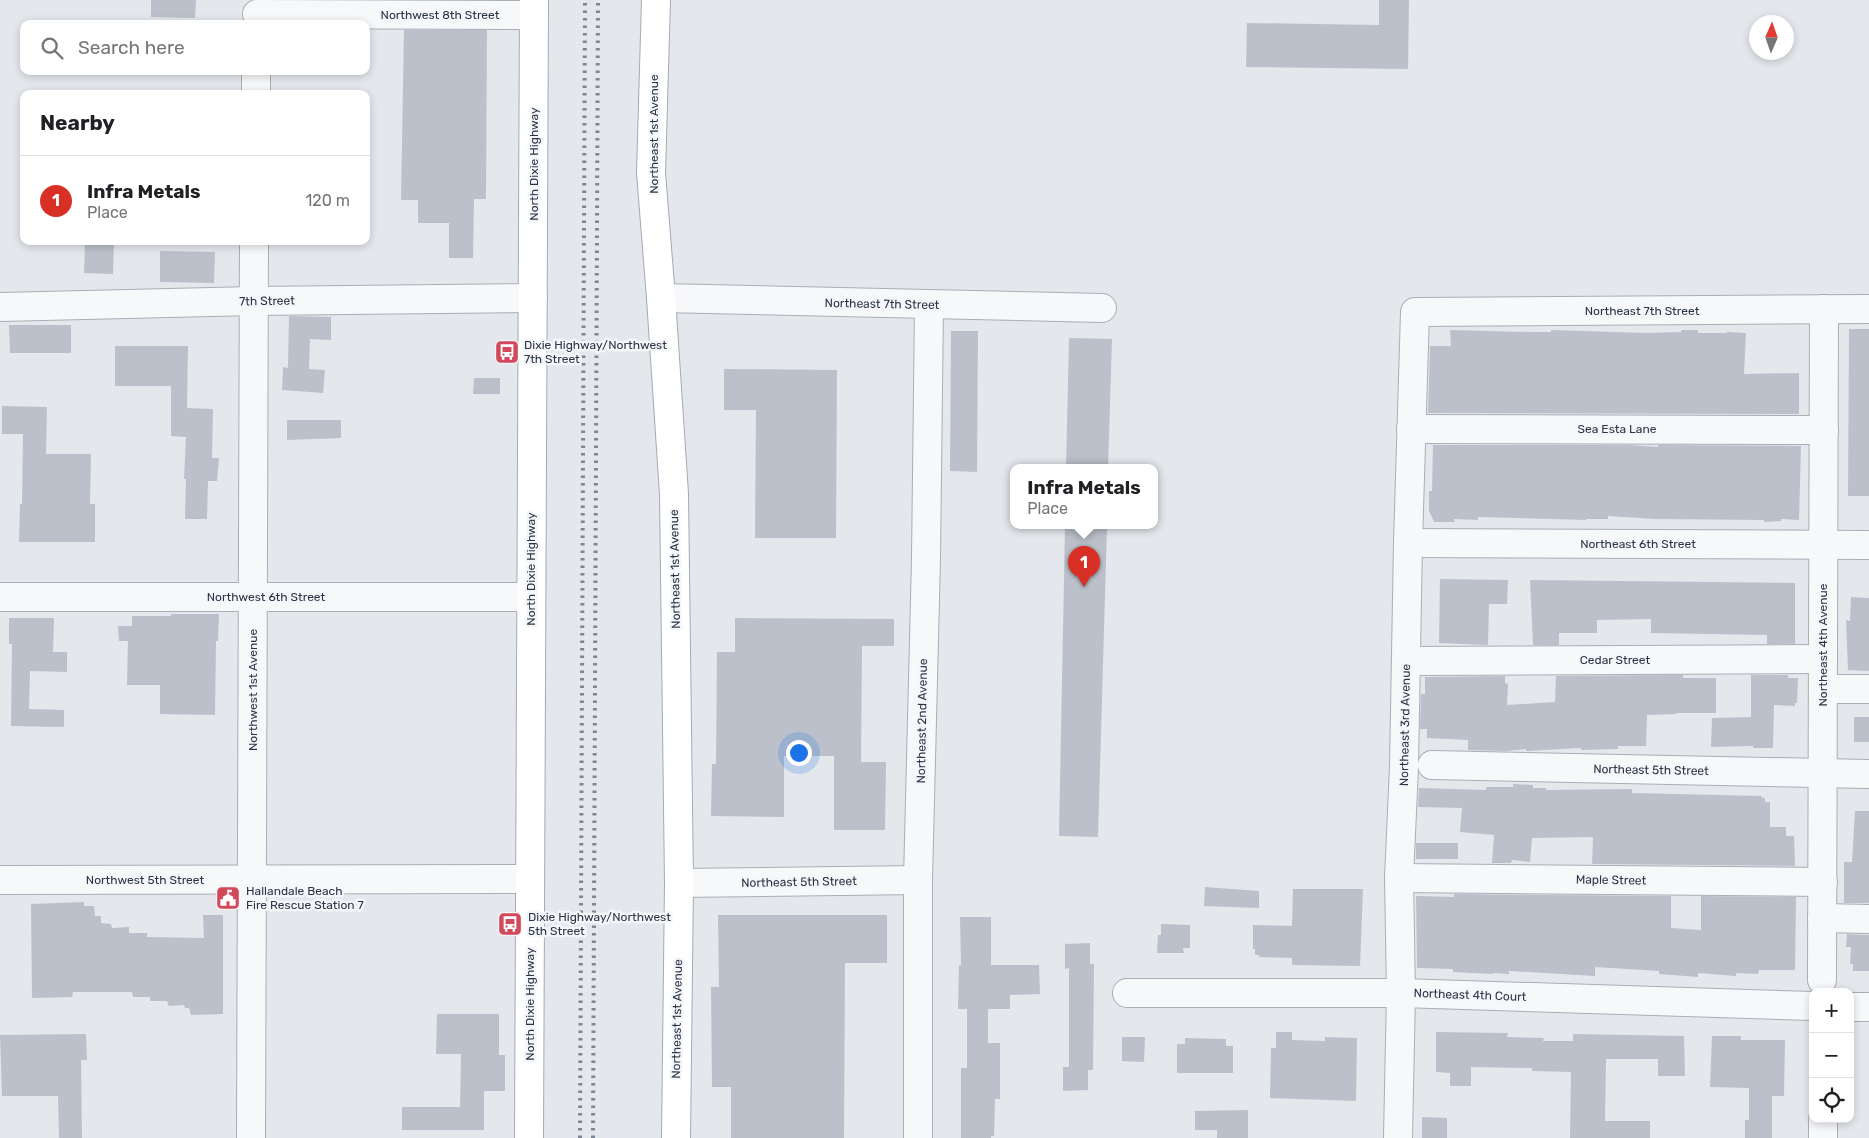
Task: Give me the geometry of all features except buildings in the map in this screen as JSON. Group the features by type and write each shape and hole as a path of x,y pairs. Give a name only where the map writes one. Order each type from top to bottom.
{"main road":[{"name":"Northeast 1st Avenue","path":"656,0 651,173 662,298 674,494 679,883 676,1138"},
{"name":"North Dixie Highway","path":"529,1138 534,8"}],"street":[{"name":"Northwest 8th Street","path":"257,13 534,8"},
{"path":"256,75 256,90"},
{"name":"Northwest 1st Avenue","path":"251,1138 254,245"},
{"name":"7th Street","path":"0,307 254,301 533,298"},
{"name":"Northeast 7th Street","path":"662,298 1102,308"},
{"name":"Northeast 2nd Avenue","path":"918,1138 918,880 926,559 929,305"},
{"name":"Northeast 4th Avenue","path":"1822,980 1824,309"},
{"name":"Northeast 7th Street","path":"1415,312 1869,309"},
{"name":"Northeast 3rd Avenue","path":"1398,1138 1401,993 1399,878 1415,312"},
{"name":"Sea Esta Lane","path":"1411,429 1824,430"},
{"name":"Northeast 6th Street","path":"1408,543 1869,545"},
{"name":"Northwest 6th Street","path":"0,597 532,597"},
{"name":"Cedar Street","path":"1406,661 1823,659"},
{"path":"1823,689 1869,689"},
{"name":"Northeast 5th Street","path":"1432,766 1869,774"},
{"name":"Maple Street","path":"1399,878 1823,882"},
{"name":"Northwest 5th Street","path":"0,880 530,880"},
{"name":"Northeast 5th Street","path":"679,883 918,880"},
{"path":"1822,918 1869,919"},
{"name":"Northeast 4th Court","path":"1128,993 1401,993 1809,1006"},
{"path":"1854,1007 1869,1007"},
{"path":"1823,1123 1823,1138"}],"railway":[{"path":"580,1138 585,0"},
{"path":"593,1138 598,0"}],"place":[{"name":"Dixie Highway/Northwest 7th Street","path":"507,352"},
{"name":"Infra Metals","path":"1084,587"},
{"name":"Hallandale Beach Fire Rescue Station 7","path":"228,898"},
{"name":"Dixie Highway/Northwest 5th Street","path":"510,924"}]}
